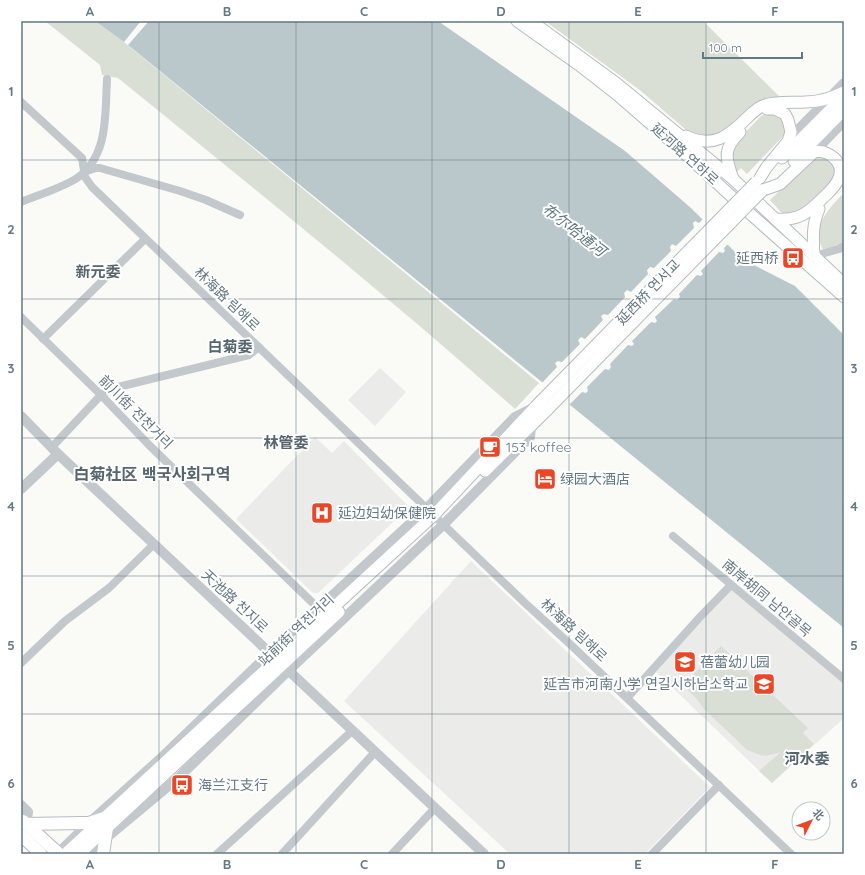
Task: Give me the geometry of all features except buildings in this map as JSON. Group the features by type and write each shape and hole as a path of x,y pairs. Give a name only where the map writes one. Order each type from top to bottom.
{"main road":[{"name":"延河路 연하로","path":"517,21 579,64 620,97 844,297"},
{"name":"延河路 연하로","path":"531,21 586,60 733,179 844,284"},
{"path":"674,130 696,140 710,141 731,133 754,111 765,105 807,102 830,98 844,92"},
{"path":"763,184 769,172 844,96"},
{"path":"706,173 717,167 732,140 761,112 770,108 785,114 791,131 789,139 766,168 763,184"},
{"path":"763,184 777,179 844,110"},
{"path":"726,151 727,164 733,179"},
{"path":"762,225 790,220 804,215 812,209 836,185 840,174 839,165 832,155 826,152 814,152 780,184 763,184"},
{"name":"延西桥 연서교","path":"541,406 763,184"},
{"path":"778,222 801,222 809,218 844,184"},
{"path":"814,256 813,232 819,209"},
{"name":"站前街 역전거리","path":"79,854 106,823 531,426 541,406"},
{"name":"站前街 역전거리","path":"436,516 541,406"},
{"path":"23,826 106,823 103,854"},
{"name":"站前街 역전거리","path":"60,854 106,823"},
{"path":"23,826 60,854"},
{"path":"23,826 41,854"}],"street":[{"path":"84,172 101,144 105,125 107,79"},
{"path":"789,139 844,83"},
{"name":"林海路 림해로","path":"21,102 78,152 82,158 84,172 88,182 145,240 436,516 525,603 791,854"},
{"path":"814,152 844,121"},
{"path":"21,202 68,182 84,172 100,168 180,191 206,200 240,215"},
{"path":"43,339 145,240"},
{"path":"814,256 839,249 844,246"},
{"name":"前川街 전천거리","path":"21,317 101,395 150,446 319,609"},
{"path":"21,489 105,391 249,355 259,347"},
{"name":"天池路 천지로","path":"21,416 154,544 484,854"},
{"name":"站前街 역전거리","path":"90,854 105,839 177,779 280,662 319,609 436,516"},
{"name":"南岸胡同 남안골목","path":"672,536 844,679"},
{"path":"21,663 65,621 109,588 154,544"},
{"path":"627,698 731,585"},
{"name":"站前街 역전거리","path":"60,854 89,823 160,759 280,662"},
{"path":"217,854 352,731"},
{"path":"282,854 375,752"},
{"path":"652,854 719,785"},
{"path":"21,805 28,812 23,826"},
{"path":"392,854 435,808"}],"shaded area":[{"path":"45,21 95,21 124,42 539,383 515,409 368,283 118,78 102,75 100,65"},
{"path":"545,21 703,21 780,97 767,98 759,101 751,106 725,131 713,136 702,136 685,129 641,91"},
{"path":"767,113 777,113 786,123 785,134 747,174 741,168 737,172 731,155 736,142 761,116"},
{"path":"825,156 836,168 834,180 804,210 786,214 781,212 770,200 814,157"},
{"path":"844,193 844,243 824,251 820,243 820,226 832,205"},
{"path":"380,368 406,392 375,426 348,400"},
{"name":"延边妇幼保健院","path":"315,437 332,453 344,441 409,507 318,593 313,593 236,519"},
{"path":"471,561 710,787 645,854 510,854 344,701"},
{"name":"延吉市河南小学 연길시하남소학교","path":"733,586 844,682 844,718 772,783 656,672"},
{"path":"721,646 808,728 803,733 814,744 772,783 759,771 781,752 766,756 747,750 704,709 696,698 683,685"}],"water":[{"path":"95,21 141,21 124,42"},
{"name":"布尔哈通河","path":"149,21 438,21 625,151 691,208 742,259 795,286 844,335 844,628 128,45"}],"pier":[{"path":"704,218 729,243 724,248 725,251 723,253 719,252 701,271 703,274 701,276 697,275 679,294 680,297 677,300 674,299 655,317 657,321 655,323 651,322 632,341 634,344 632,346 628,345 610,364 611,367 609,370 605,369 587,387 588,391 586,393 582,392 568,406 541,384 557,367 555,363 558,361 562,362 580,344 578,340 581,337 585,339 603,320 601,316 604,314 608,315 625,297 624,293 627,290 631,292 648,274 647,270 650,267 654,268 671,251 670,247 672,244 676,246 694,228 693,223 695,221 699,223"}],"place":[{"name":"延西桥","path":"793,258"},
{"name":"153 koffee","path":"490,447"},
{"name":"绿园大酒店","path":"545,479"},
{"name":"延边妇幼保健院","path":"322,513"},
{"name":"蓓蕾幼儿园","path":"685,662"},
{"name":"延吉市河南小学 연길시하남소학교","path":"764,684"},
{"name":"海兰江支行","path":"182,785"}],"district":[{"name":"新元委","path":"98,272"},
{"name":"白菊委","path":"230,347"},
{"name":"林管委","path":"286,443"},
{"name":"白菊社区 백국사회구역","path":"152,474"},
{"name":"河水委","path":"807,759"}]}
